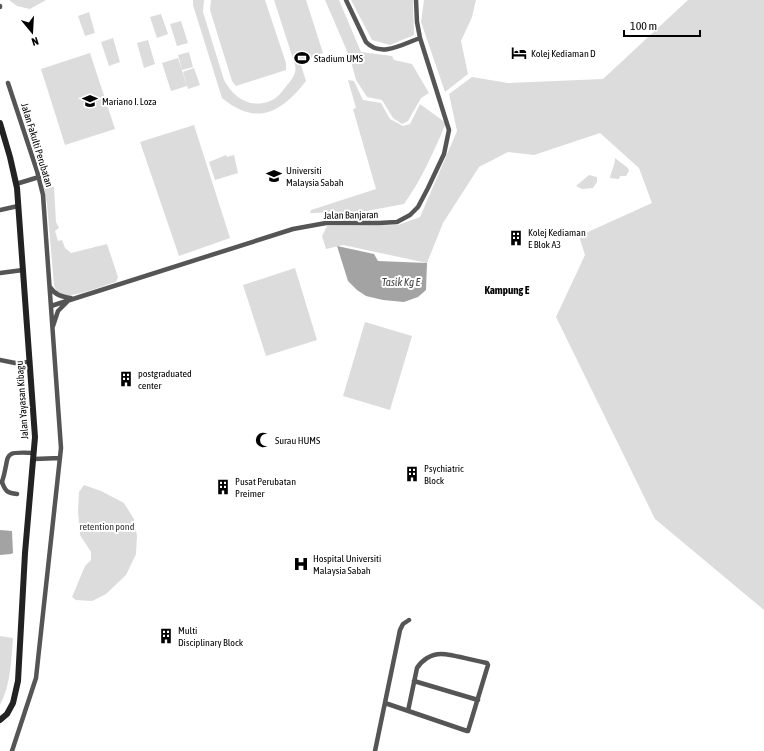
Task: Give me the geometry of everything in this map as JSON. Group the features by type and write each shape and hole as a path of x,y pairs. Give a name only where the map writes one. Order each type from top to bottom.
{"street":[{"path":"346,0 366,42 370,46 376,49 385,50 420,38"},
{"name":"Jalan Banjaran","path":"51,306 293,229 326,222 397,222 410,215 418,207 436,173 444,154 449,130 420,38 417,22 416,0"},
{"name":"Jalan Fakulti Perubatan","path":"8,83 39,177 43,195 60,424 60,458 36,678 12,751"},
{"name":"Jalan Yayasan Kibagu","path":"0,123 16,184 35,420 34,456 25,553 18,681 13,703 7,714 0,720"},
{"path":"16,184 39,177"},
{"path":"0,210 18,206"},
{"path":"0,273 23,270"},
{"path":"50,286 54,292 60,296 74,298"},
{"path":"52,328 58,311 68,301 74,298"},
{"path":"0,360 15,363 30,362"},
{"path":"17,494 8,494 1,482 4,475 5,458 8,454 12,452 34,456 60,458"},
{"path":"375,751 400,630 403,624 409,620"},
{"path":"385,704 468,731 488,665 487,663 441,654 431,656 419,665 408,711"},
{"path":"414,681 478,700"}],"green space":[{"path":"9,0 46,0 30,9 17,6"},
{"name":"Stadium UMS","path":"193,0 204,0 203,12 224,80 232,92 242,100 262,103 273,100 278,96 295,73 295,65 274,0 306,0 323,53 300,62 306,81 288,101 278,108 268,112 258,114 247,112 235,107 222,98 193,5"},
{"path":"211,0 265,0 286,63 286,70 236,86 232,81 210,10"},
{"path":"325,0 339,0 361,52 392,56 394,60 412,64 429,93 421,98 408,121 402,124 393,118 382,100 367,97 356,80 350,58"},
{"path":"351,0 413,0 414,35 390,45 372,40"},
{"path":"424,0 476,0 472,17 461,41 468,74 445,92 421,22"},
{"path":"688,0 764,0 764,610 655,519 556,317 585,255 579,236 652,203 639,168 600,133 534,155 508,152 479,167 443,223 427,263 343,245 326,249 322,236 327,226 398,225 420,217 457,131 449,94 472,77 508,83 603,79"},
{"path":"89,12 95,33 85,36 78,16"},
{"path":"161,14 168,34 157,38 150,17"},
{"path":"181,21 188,43 177,46 170,24"},
{"path":"113,38 120,62 109,66 101,42"},
{"path":"148,40 155,64 144,68 137,43"},
{"path":"189,52 193,67 182,70 178,55"},
{"path":"90,53 115,129 65,145 41,69"},
{"path":"178,58 187,86 171,91 162,63"},
{"path":"194,68 200,85 188,89 183,72"},
{"path":"348,80 354,81 363,100 381,103 390,119 403,126 410,124 420,104 446,123 422,175 404,204 361,212 310,213 311,210 376,189 353,109 356,108"},
{"path":"194,125 230,238 179,256 140,142"},
{"path":"226,155 227,157 234,155 238,173 215,180 209,162"},
{"path":"615,158 628,168 629,171 626,176 620,176 619,179 610,178"},
{"path":"589,175 597,177 597,182 593,188 582,189 576,186"},
{"path":"43,185 54,187 56,222 59,228 55,231 58,241 62,240 65,248 71,253 107,244 118,277 116,282 78,294 63,295 57,292 54,285 47,204"},
{"path":"295,268 317,340 266,356 243,285"},
{"path":"365,322 412,336 390,410 343,396"},
{"name":"retention pond","path":"84,485 101,491 124,503 134,519 137,536 136,554 126,575 106,594 92,601 76,600 72,597 85,566 91,560 91,552 80,535 78,511 79,492"},
{"path":"0,636 13,638 8,681 4,697 0,705"}],"water":[{"name":"Tasik Kg E","path":"337,246 374,254 378,261 427,263 426,290 418,297 404,302 383,300 366,296 348,281"},
{"path":"0,530 12,531 13,553 0,555"}],"place":[{"name":"Kolej Kediaman D","path":"519,53"},
{"name":"Stadium UMS","path":"302,58"},
{"name":"Mariano I. Loza","path":"90,101"},
{"name":"Universiti Malaysia Sabah","path":"274,176"},
{"name":"Kolej Kediaman E Blok A3","path":"516,238"},
{"name":"postgraduated center","path":"126,379"},
{"name":"Surau HUMS","path":"263,440"},
{"name":"Psychiatric Block","path":"412,474"},
{"name":"Pusat Perubatan Preimer","path":"223,487"},
{"name":"Hospital Universiti Malaysia Sabah","path":"301,564"},
{"name":"Multi Disciplinary Block","path":"166,636"}],"district":[{"name":"Kampung E","path":"507,290"}]}
